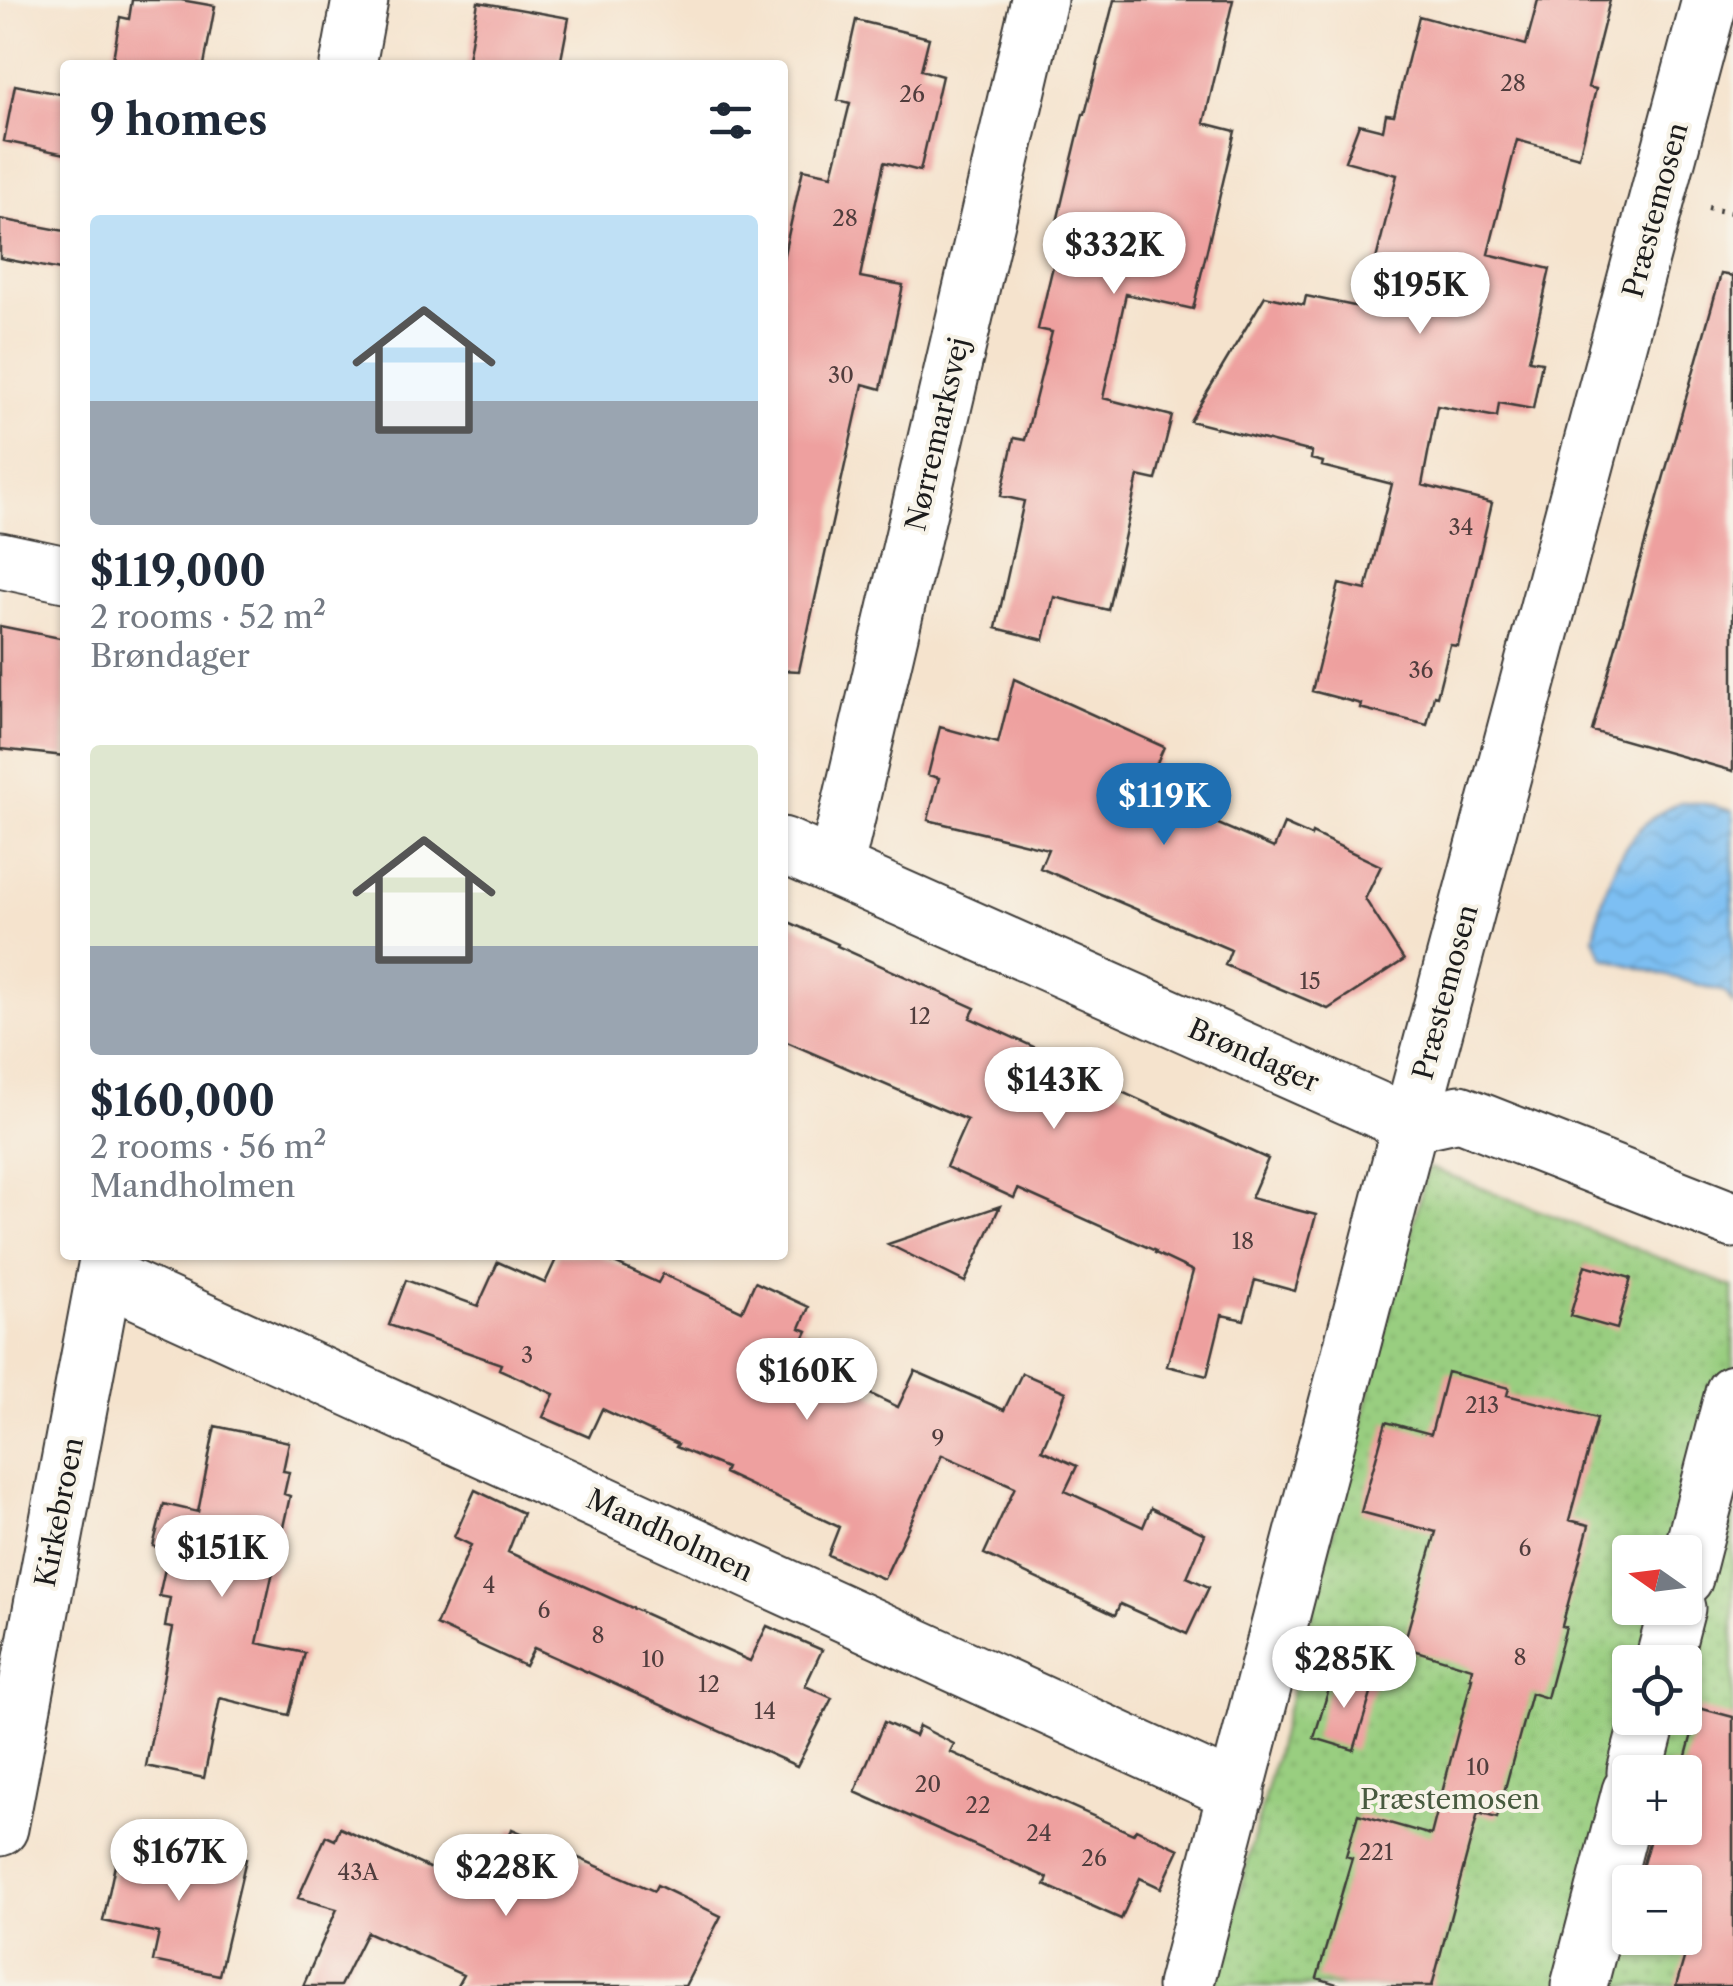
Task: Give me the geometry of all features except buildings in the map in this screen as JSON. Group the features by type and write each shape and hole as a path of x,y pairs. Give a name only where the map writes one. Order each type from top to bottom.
{"street":[{"path":"349,60 360,0"},
{"name":"Nørremarksvej","path":"835,869 1039,0"},
{"name":"Præstemosen","path":"1185,1986 1710,0"},
{"path":"0,560 60,573"},
{"name":"Brøndager","path":"788,848 1410,1124"},
{"path":"1410,1124 1460,1113 1733,1220"},
{"name":"Mandholmen","path":"106,1266 1237,1793"},
{"name":"Kirkebroen","path":"0,1828 106,1266"},
{"path":"1696,1535 1733,1392"},
{"path":"1580,1986 1616,1845"}],"green space":[{"name":"Præstemosen","path":"1428,1167 1733,1287 1733,1986 1215,1986"}],"water":[{"path":"1680,803 1701,803 1733,811 1733,1004 1725,992 1604,958 1594,938 1606,888 1619,857 1639,830"}]}
